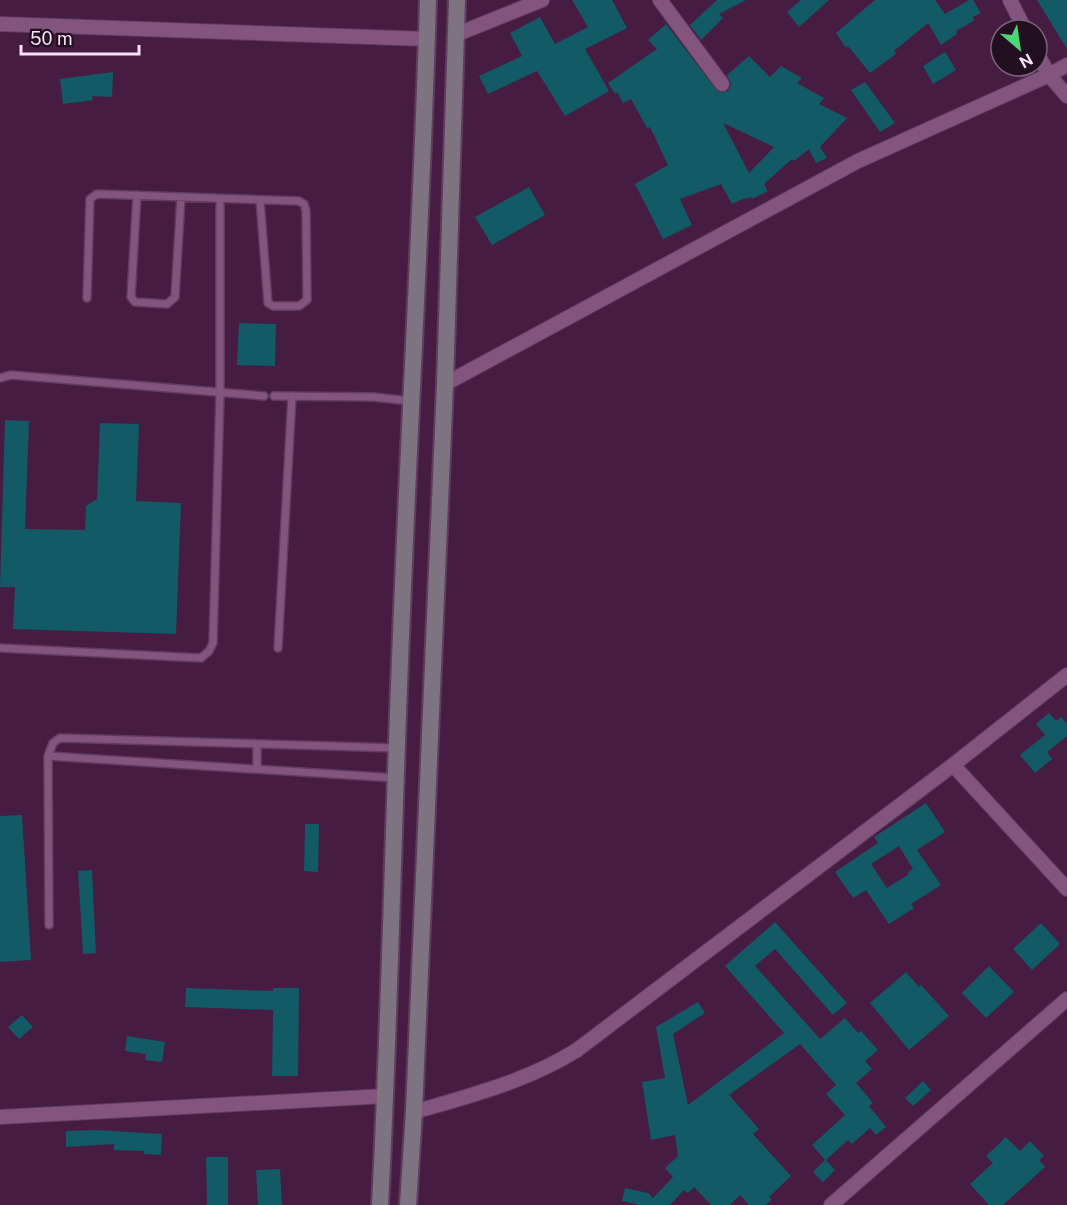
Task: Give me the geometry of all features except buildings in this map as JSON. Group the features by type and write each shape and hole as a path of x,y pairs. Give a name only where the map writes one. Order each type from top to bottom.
{"main road":[{"path":"380,1205 428,0"},
{"path":"408,1205 414,1112 445,384 457,0"}],"street":[{"path":"455,35 542,0"},
{"path":"660,0 722,84"},
{"path":"1010,0 1019,18"},
{"path":"0,24 427,39"},
{"path":"1067,64 1049,75 1067,96"},
{"path":"445,384 858,161 1042,78"},
{"path":"414,1112 486,1091 558,1062 577,1050 953,765 1067,675"},
{"path":"953,765 1067,889"},
{"path":"831,1205 1067,999"},
{"path":"0,1117 386,1096"}],"lane":[{"path":"87,298 90,199 97,194 299,201 304,204 306,211 307,300 299,306 273,306 268,303 260,200"},
{"path":"137,195 131,297 135,303 167,304 176,297 181,197"},
{"path":"0,648 201,658 209,651 213,643 220,393 220,199"},
{"path":"0,378 11,375 264,396"},
{"path":"274,396 374,397 413,401"},
{"path":"278,648 292,396"},
{"path":"49,925 48,756 53,743 60,738 397,748"},
{"path":"257,744 257,769"},
{"path":"48,756 396,778"}]}
